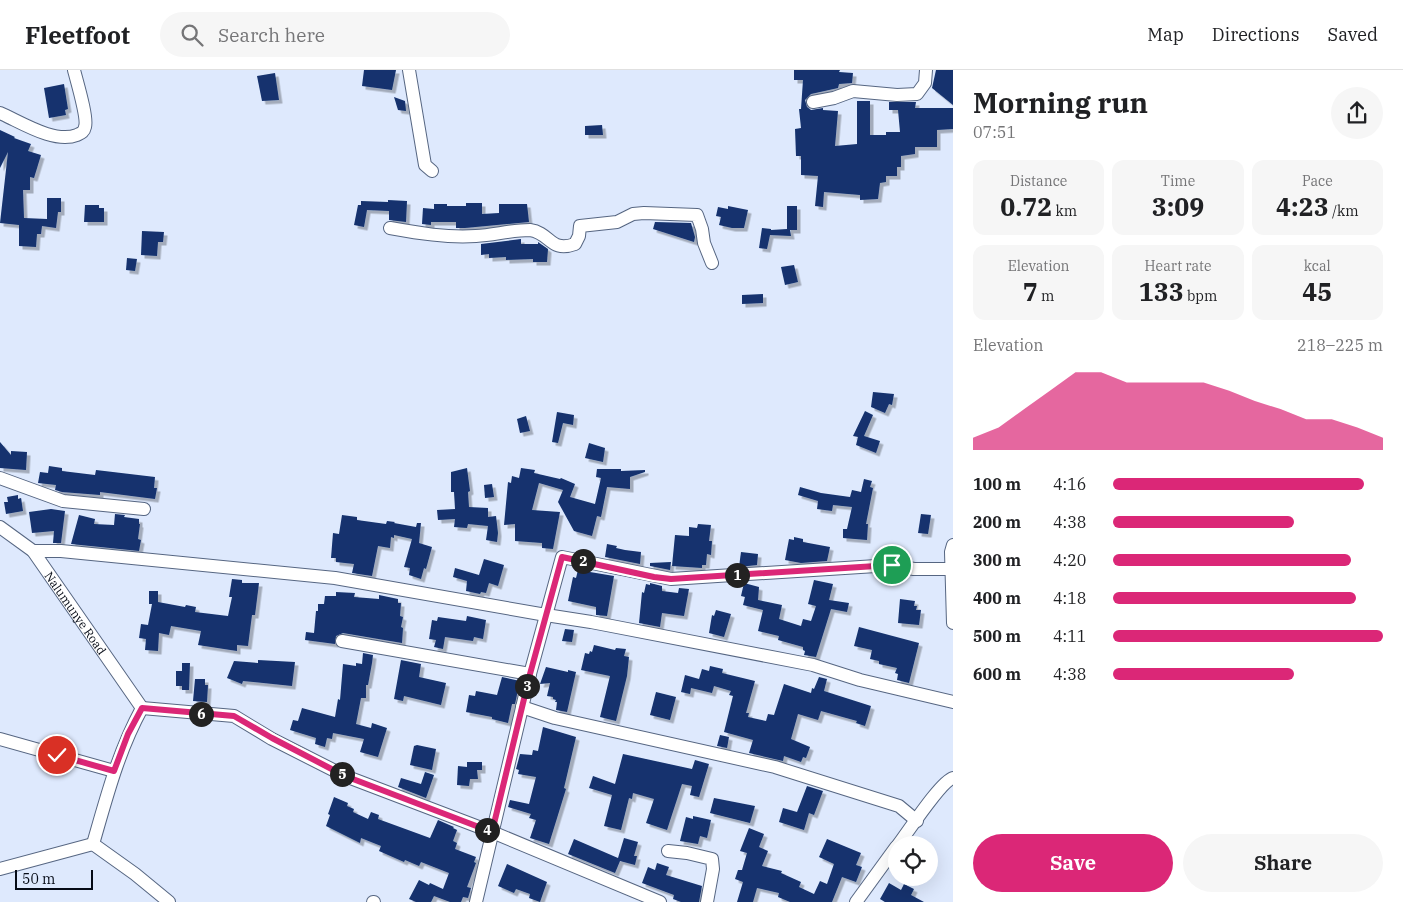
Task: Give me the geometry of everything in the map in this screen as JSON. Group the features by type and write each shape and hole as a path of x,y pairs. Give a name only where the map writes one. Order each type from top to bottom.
{"street":[{"path":"0,113 43,133 62,137 82,132 85,126 85,117 74,70"},
{"path":"409,70 425,164 432,172"},
{"path":"813,102 834,98 853,90 897,95 917,94 925,83 926,70"},
{"path":"390,228 420,234 450,236 476,236 530,230 538,231 555,245 566,247 575,244 579,236 580,226 617,222 633,214 697,215 704,243 712,262"},
{"path":"0,478 63,501 144,509"},
{"name":"Nalumunye Road","path":"0,527 32,551 142,708"},
{"path":"953,546 951,552 953,623"},
{"path":"32,551 61,551 335,578 546,616 591,622 813,665 860,680 953,702"},
{"path":"476,902 530,674 562,557 671,579 892,565 952,572"},
{"path":"342,641 530,674"},
{"path":"522,707 555,718 775,767 899,806 917,821"},
{"path":"93,844 114,771 128,734 142,708 234,716 345,776 492,832 660,902"},
{"path":"0,739 114,771"},
{"path":"905,836 936,792 948,779 953,778"},
{"path":"0,869 93,844 136,874 169,902"},
{"path":"668,851 687,853 712,860 713,869 707,902"},
{"path":"856,902 888,858"}],"building":[{"path":"364,70 396,70 392,90 362,86"},
{"path":"794,70 840,70 839,72 853,73 852,83 839,84 838,88 811,94 805,100 807,107 811,110 823,108 823,110 838,111 835,146 857,144 857,101 870,101 870,135 886,135 886,132 900,132 898,110 889,110 889,102 916,102 915,108 953,108 953,129 937,130 937,147 915,147 915,154 901,156 901,167 897,167 897,176 886,176 886,182 880,183 878,199 860,200 860,195 824,192 823,207 815,206 818,176 801,175 801,156 796,156 795,129 801,128 799,109 801,109 803,80 794,80"},
{"path":"936,70 953,70 953,105 932,88"},
{"path":"275,73 279,100 262,101 257,76"},
{"path":"64,84 68,109 65,110 66,115 49,118 44,88"},
{"path":"394,97 405,101 406,111 398,110"},
{"path":"602,125 603,135 585,135 585,126"},
{"path":"0,130 14,138 31,144 28,151 41,155 34,178 30,177 30,190 23,190 24,218 47,219 47,198 61,198 61,212 58,212 56,228 42,226 41,234 37,234 36,247 19,246 19,225 0,223 8,152 0,168"},
{"path":"388,200 407,201 406,222 389,220 389,211 367,210 364,227 354,225 358,205 361,205 361,201 388,202"},
{"path":"466,203 482,203 482,214 499,213 499,204 527,204 529,222 465,228 456,228 456,222 431,222 431,225 422,224 423,208 434,209 434,204 466,206"},
{"path":"85,205 99,205 99,208 104,208 104,222 84,222"},
{"path":"728,206 748,210 744,228 719,225 721,217 716,216 718,207 728,209"},
{"path":"787,206 797,206 797,230 790,230 791,236 770,235 767,249 759,248 762,228 771,230 787,229"},
{"path":"655,222 691,223 695,237 694,242 653,229"},
{"path":"142,231 164,232 163,242 158,242 157,256 141,255"},
{"path":"521,239 521,244 538,244 538,242 548,249 547,262 533,262 533,259 506,260 506,257 489,258 489,254 481,255 481,244"},
{"path":"127,258 137,259 135,271 126,270"},
{"path":"794,265 798,282 785,285 781,267"},
{"path":"763,294 763,303 742,304 742,295"},
{"path":"873,392 894,394 892,405 889,404 885,413 871,407"},
{"path":"865,411 873,415 864,436 880,441 876,453 856,445 858,437 853,436"},
{"path":"557,412 574,415 573,425 563,423 558,443 552,442"},
{"path":"526,416 530,431 520,433 517,419"},
{"path":"0,442 11,455 11,451 27,452 26,470 0,468"},
{"path":"589,443 605,448 603,462 585,458"},
{"path":"49,466 62,468 62,471 95,475 96,470 155,477 154,488 157,488 155,499 100,492 100,495 55,490 56,485 38,483 40,472 48,473"},
{"path":"467,468 470,491 468,492 469,507 488,508 488,517 496,516 497,542 486,540 488,526 468,524 467,528 454,527 455,519 438,520 437,510 455,509 454,492 451,492 451,472"},
{"path":"521,468 535,470 534,473 561,478 575,484 570,497 595,504 601,478 596,477 597,469 645,470 645,472 630,477 630,489 607,487 601,517 597,516 592,536 574,531 558,502 563,490 539,483 532,510 560,512 553,549 542,548 542,543 515,541 515,524 504,525 508,482 511,483 512,476 519,478"},
{"path":"864,479 872,481 870,487 873,488 866,524 868,524 867,540 843,538 843,529 847,529 852,507 833,505 832,511 817,509 818,501 798,495 800,487 821,493 850,497 852,490 861,492"},
{"path":"492,484 494,497 485,498 484,485"},
{"path":"18,495 18,499 21,498 23,511 6,514 4,502 8,502 7,497"},
{"path":"51,509 65,511 61,543 53,543 54,531 32,533 29,512"},
{"path":"115,514 139,519 138,539 141,540 139,551 71,544 79,515 95,519 94,524 114,525"},
{"path":"921,514 931,515 928,534 918,533"},
{"path":"342,515 357,517 357,520 386,524 387,521 416,527 417,523 421,523 419,543 432,547 421,579 409,575 410,568 404,567 412,539 394,535 394,538 391,537 390,548 378,546 372,576 352,573 354,564 336,562 336,558 331,558 333,533 339,534"},
{"path":"698,524 711,525 709,541 712,541 711,555 707,554 706,565 702,565 702,568 672,566 675,535 689,536 689,527 697,528"},
{"path":"794,537 803,539 803,542 830,547 827,561 801,563 785,560 789,539 794,540"},
{"path":"607,544 617,546 616,548 641,552 640,564 605,557"},
{"path":"741,552 758,554 757,565 739,567"},
{"path":"484,559 504,565 498,586 489,583 486,593 481,592 480,594 466,591 467,581 453,577 455,568 479,575"},
{"path":"671,562 670,570 650,566 650,563"},
{"path":"578,570 614,576 607,616 596,615 596,607 568,601 573,577 576,578"},
{"path":"232,579 242,580 242,583 259,583 255,615 252,615 248,646 237,645 237,651 198,645 201,631 171,626 169,635 159,633 158,651 145,650 146,639 139,638 141,624 148,625 152,604 149,604 149,591 158,591 158,602 196,607 195,612 228,616 232,597 229,597"},
{"path":"814,580 833,584 829,600 849,603 847,612 831,609 816,657 804,655 803,647 778,640 779,636 758,631 763,610 743,605 745,597 741,596 744,583 759,587 758,600 782,605 779,619 801,626 803,619 811,621 816,606 808,604"},
{"path":"650,583 662,586 662,591 678,593 679,588 689,589 684,616 662,613 660,627 639,623 642,592 644,593 646,584 650,585"},
{"path":"336,592 355,593 354,597 379,599 379,595 398,599 398,603 401,603 400,616 403,617 401,627 403,628 402,643 343,633 336,636 335,644 305,640 306,632 314,633 318,604 324,604 325,596 336,596"},
{"path":"900,599 915,601 914,606 917,606 916,610 921,610 919,625 898,623"},
{"path":"716,610 731,614 724,637 709,633 712,615 714,616"},
{"path":"467,616 486,620 483,639 474,637 473,641 445,637 443,649 434,647 436,640 429,639 432,620 437,621 438,617 466,621"},
{"path":"859,627 919,643 909,683 897,680 898,674 895,673 897,668 879,664 879,661 870,659 872,650 854,646"},
{"path":"565,629 574,630 572,642 562,641"},
{"path":"594,645 615,650 616,648 626,649 624,656 629,657 627,676 616,721 600,717 610,676 581,670 585,653 589,654 590,651 592,652"},
{"path":"363,653 373,655 368,685 366,685 366,698 361,698 356,724 371,728 372,723 387,728 378,757 360,752 364,739 333,733 332,739 327,738 325,747 315,744 316,738 290,730 293,720 298,721 302,708 335,717 338,699 340,700 343,664 356,666 356,663 362,664"},
{"path":"258,660 295,662 292,686 243,681 242,684 227,678 234,661 258,663"},
{"path":"401,660 421,664 419,677 446,683 441,705 404,696 403,701 394,699"},
{"path":"182,663 190,663 189,690 182,690 182,686 176,686 176,671 182,671"},
{"path":"710,666 723,669 722,673 755,681 746,713 749,713 748,717 766,721 768,714 774,715 784,684 811,693 819,677 827,679 824,691 871,706 865,726 856,723 857,721 821,711 818,720 798,714 791,739 810,747 806,758 803,757 801,762 784,756 783,761 749,753 753,740 724,732 733,696 729,695 731,691 714,686 712,693 691,688 690,694 681,692 685,675 699,679 702,669 709,671"},
{"path":"546,667 576,672 567,712 556,710 556,700 553,697 547,696 550,683 540,684"},
{"path":"502,677 520,681 515,704 512,704 508,723 492,719 492,717 466,712 469,695 475,696 476,691 497,695"},
{"path":"195,679 205,679 205,685 208,685 207,702 193,701"},
{"path":"656,692 676,697 670,720 650,715"},
{"path":"543,727 576,737 564,788 566,789 549,844 530,838 536,820 529,818 531,814 508,807 510,800 529,804 536,777 518,774 519,770 516,769 520,754 532,755 533,750 538,751"},
{"path":"720,735 729,737 727,748 717,746"},
{"path":"414,746 436,749 432,770 410,765"},
{"path":"623,754 692,769 695,760 709,764 699,797 690,795 692,786 682,784 667,830 646,823 654,799 633,793 632,799 629,798 621,830 604,826 612,795 589,788 593,776 615,784"},
{"path":"467,762 482,762 482,770 477,770 478,779 470,779 469,786 457,785 458,766 467,767"},
{"path":"425,772 434,775 426,798 398,787 401,778 421,784"},
{"path":"807,786 823,791 814,815 809,813 804,830 779,822 783,808 797,812"},
{"path":"334,797 348,803 347,806 354,809 353,812 368,819 371,812 379,815 378,819 430,838 438,820 454,827 457,830 453,841 457,843 455,849 476,857 474,862 476,863 467,887 471,888 468,898 463,897 461,902 450,902 434,896 431,902 416,902 409,899 419,880 443,889 449,873 421,862 419,866 405,860 404,862 379,851 381,846 361,838 360,843 326,826"},
{"path":"714,798 755,806 750,823 710,813"},
{"path":"693,816 711,820 707,838 700,836 698,844 680,841 686,817 693,819"},
{"path":"749,828 764,834 759,847 768,851 762,866 782,871 781,873 801,882 799,887 814,894 820,881 827,884 834,864 819,857 827,839 861,853 856,865 862,867 856,882 842,877 832,902 790,902 778,897 779,893 757,888 753,902 737,902 743,882 735,879 738,870 742,870 747,853 740,851"},
{"path":"624,838 638,842 634,856 637,856 635,865 620,861 615,873 568,854 574,839 618,858"},
{"path":"657,863 669,867 666,875 702,886 699,902 681,902 673,899 674,895 642,883 648,867 655,870"},
{"path":"507,864 547,882 540,902 529,898 530,894 516,889 514,893 498,886"},
{"path":"888,885 901,890 903,886 908,886 914,889 911,895 924,902 885,902 880,899"}],"route":[{"path":"57,755 114,771 128,734 142,708 234,716 345,776 492,832 530,674 562,557 671,579 892,565"}]}
